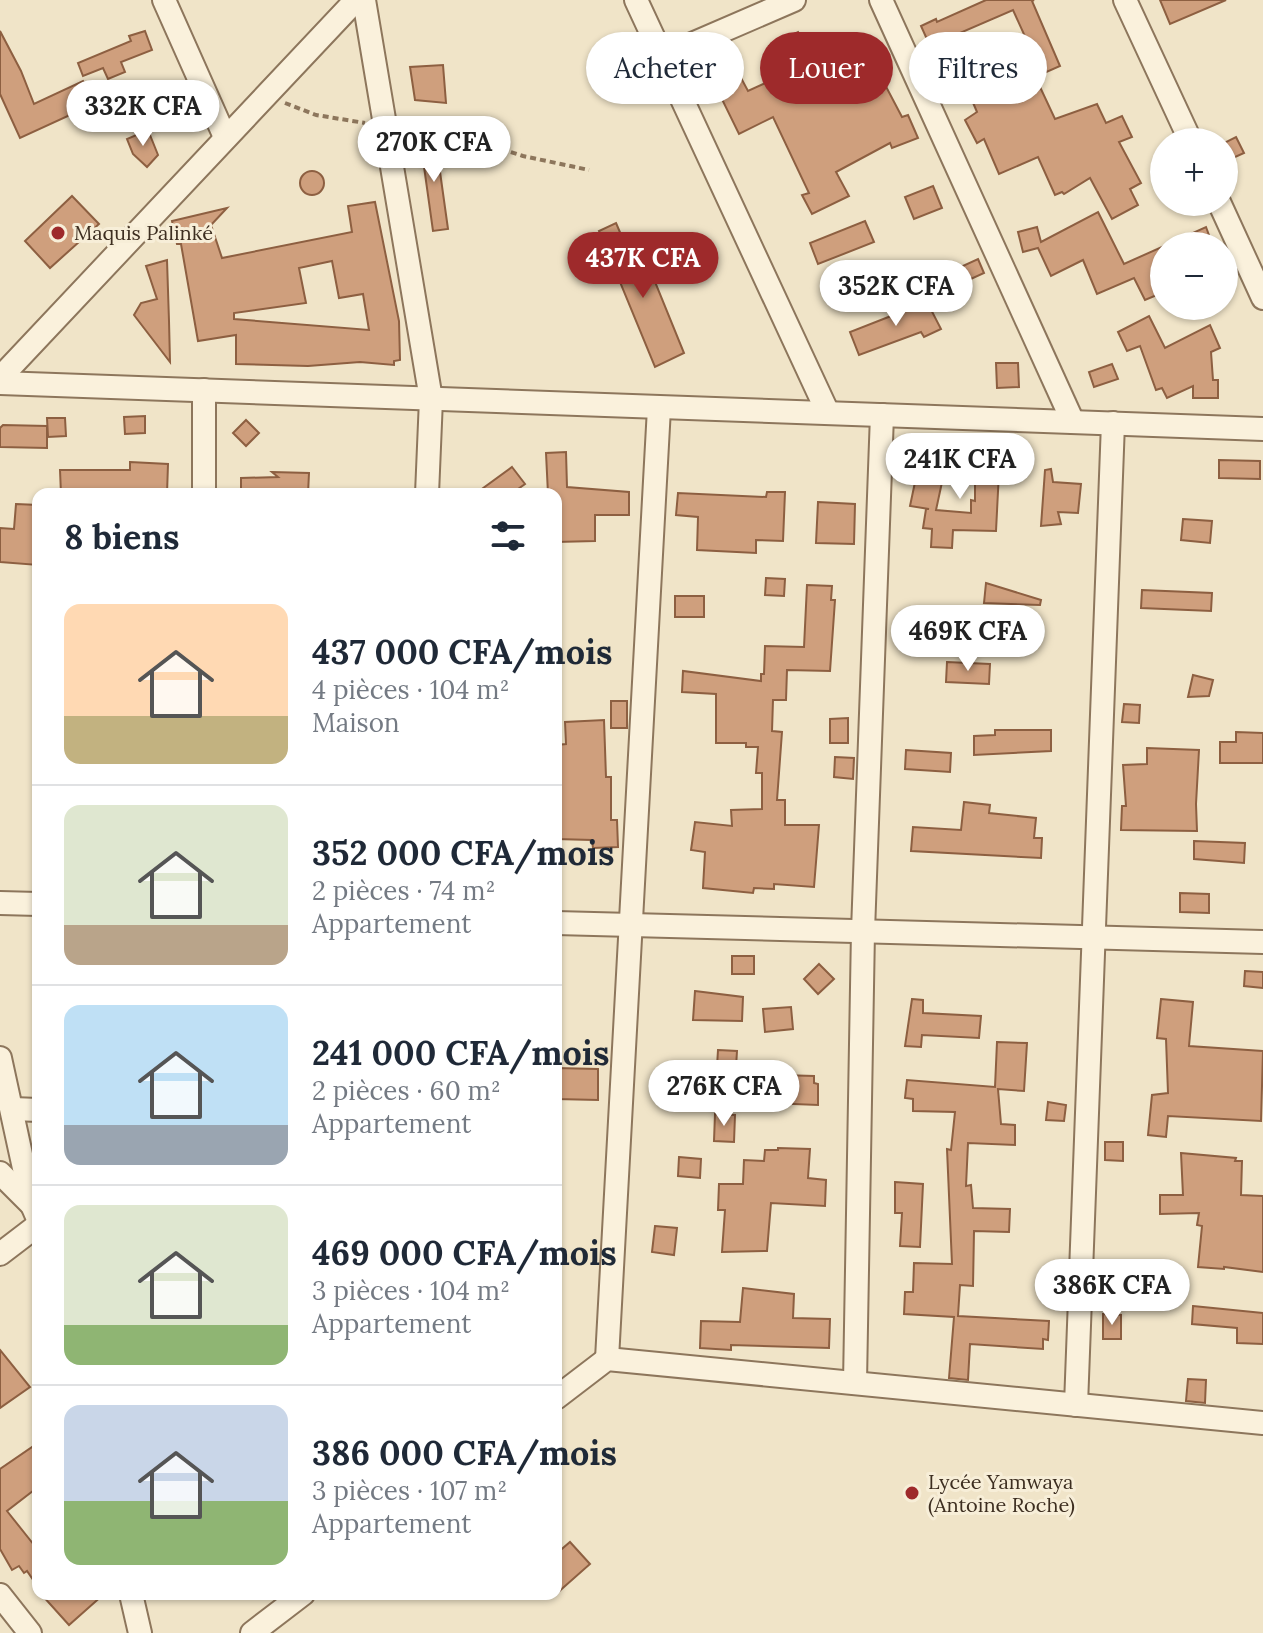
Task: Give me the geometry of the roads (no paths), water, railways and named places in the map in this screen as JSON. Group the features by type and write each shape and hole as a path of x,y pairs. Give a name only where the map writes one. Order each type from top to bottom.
{"street":[{"path":"164,0 225,137"},
{"path":"0,380 356,0"},
{"path":"364,0 431,399 427,488"},
{"path":"636,0 651,32"},
{"path":"720,32 794,0"},
{"path":"881,0 1073,422"},
{"path":"1125,0 1184,128"},
{"path":"684,104 828,413"},
{"path":"1225,216 1263,298"},
{"path":"0,380 659,408 1263,429"},
{"path":"204,390 204,488"},
{"path":"607,1359 659,408"},
{"path":"855,1383 863,931 882,415"},
{"path":"1076,1405 1113,423"},
{"path":"0,903 32,904"},
{"path":"562,923 1263,942"},
{"path":"0,1058 32,1197"},
{"path":"13,1109 32,1110"},
{"path":"0,1173 32,1211"},
{"path":"0,1254 32,1220"},
{"path":"562,1393 607,1359 1263,1423"},
{"path":"0,1595 30,1633"},
{"path":"132,1600 140,1633"},
{"path":"252,1633 295,1600"}],"place":[{"name":"Maquis Palinké","path":"58,233"},
{"name":"Lycée Yamwaya (Antoine Roche)","path":"912,1493"}]}
